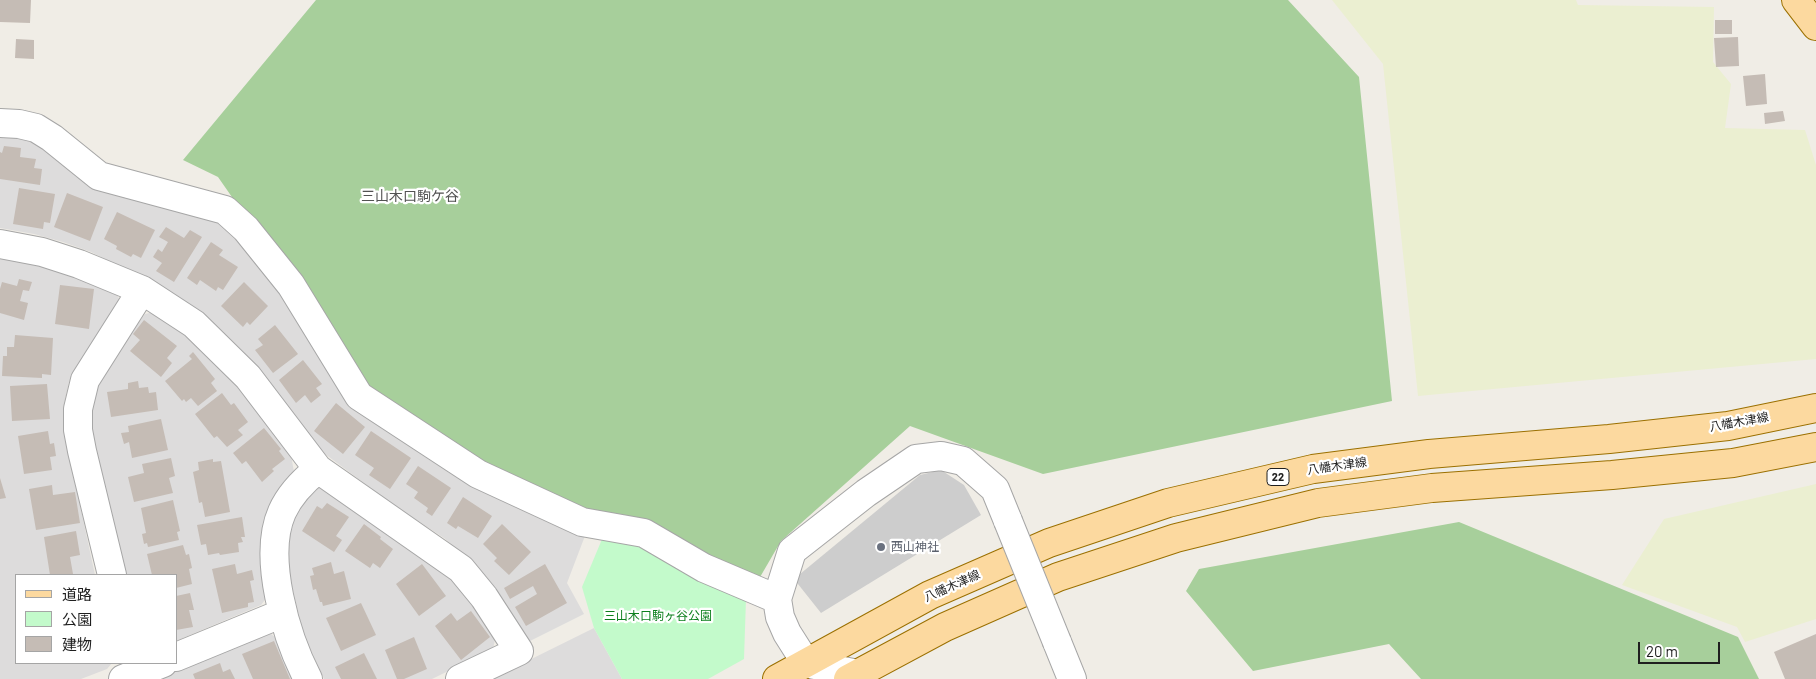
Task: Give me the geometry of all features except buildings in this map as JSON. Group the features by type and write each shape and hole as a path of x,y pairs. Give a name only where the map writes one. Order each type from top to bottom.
{"main road":[{"path":"1796,0 1816,26"},
{"name":"八幡木津線","path":"777,679 930,595 1049,543 1168,503 1313,469 1429,454 1609,440 1719,427 1816,408"},
{"path":"855,677 945,627 1058,577 1176,538 1318,503 1432,488 1612,475 1733,463 1816,447"}],"street":[{"path":"0,123 19,124 36,128 52,138 99,176 225,210 246,229 291,285 359,396 478,474 582,522 644,533 704,568 777,599"},
{"path":"0,244 42,252 79,264 142,290 194,324 248,377 318,468 461,569 484,597 519,651 460,679"},
{"path":"112,574 82,451 78,430 78,409 85,380 142,290"},
{"path":"855,677 806,663 787,633 780,617 777,599 792,551 866,493 916,459 941,456 963,461 995,489 1072,679"},
{"path":"308,679 283,613 274,564 274,546 276,527 290,497 299,485 318,468"},
{"path":"178,656 283,613"},
{"path":"131,672 159,664"}],"shaded area":[{"path":"0,131 15,131 230,226 588,528 567,583 584,614 528,642 479,569 444,538 392,504 325,454 265,379 194,309 169,291 91,252 34,234 0,228"},
{"path":"0,255 40,263 116,292 120,301 76,368 69,382 63,409 65,435 95,574 15,574 15,664 111,664 107,669 81,679 0,679"},
{"path":"154,312 185,334 232,379 291,455 294,472 275,502 263,532 261,563 268,596 261,605 178,640 178,574 123,574 90,436 89,403 101,375 145,314"},
{"name":"西山神社","path":"941,470 964,485 981,515 821,613 794,579 920,475"},
{"path":"322,487 448,572 496,635 493,649 432,679 324,679 303,634 284,552 291,518 313,488"},
{"path":"594,628 622,679 491,679"},
{"path":"269,632 278,640 295,679 152,679"}],"green space":[{"path":"316,0 1288,0 1359,77 1392,401 1043,474 910,426 781,541 756,584 480,465 365,388 218,177 183,160"},
{"path":"1332,0 1576,0 1578,5 1714,7 1713,62 1731,84 1725,128 1805,130 1816,165 1816,359 1418,396 1383,64"},
{"path":"1816,484 1816,619 1745,642 1737,627 1622,585 1664,519"},
{"path":"1459,522 1738,637 1759,679 1421,679 1389,644 1253,671 1186,591 1199,569"},
{"name":"三山木口駒ヶ谷公園","path":"605,532 678,557 746,599 744,659 708,679 622,679 594,628 582,587"}],"place":[{"name":"西山神社","path":"881,547"}],"district":[{"name":"三山木口駒ケ谷","path":"410,196"}]}
